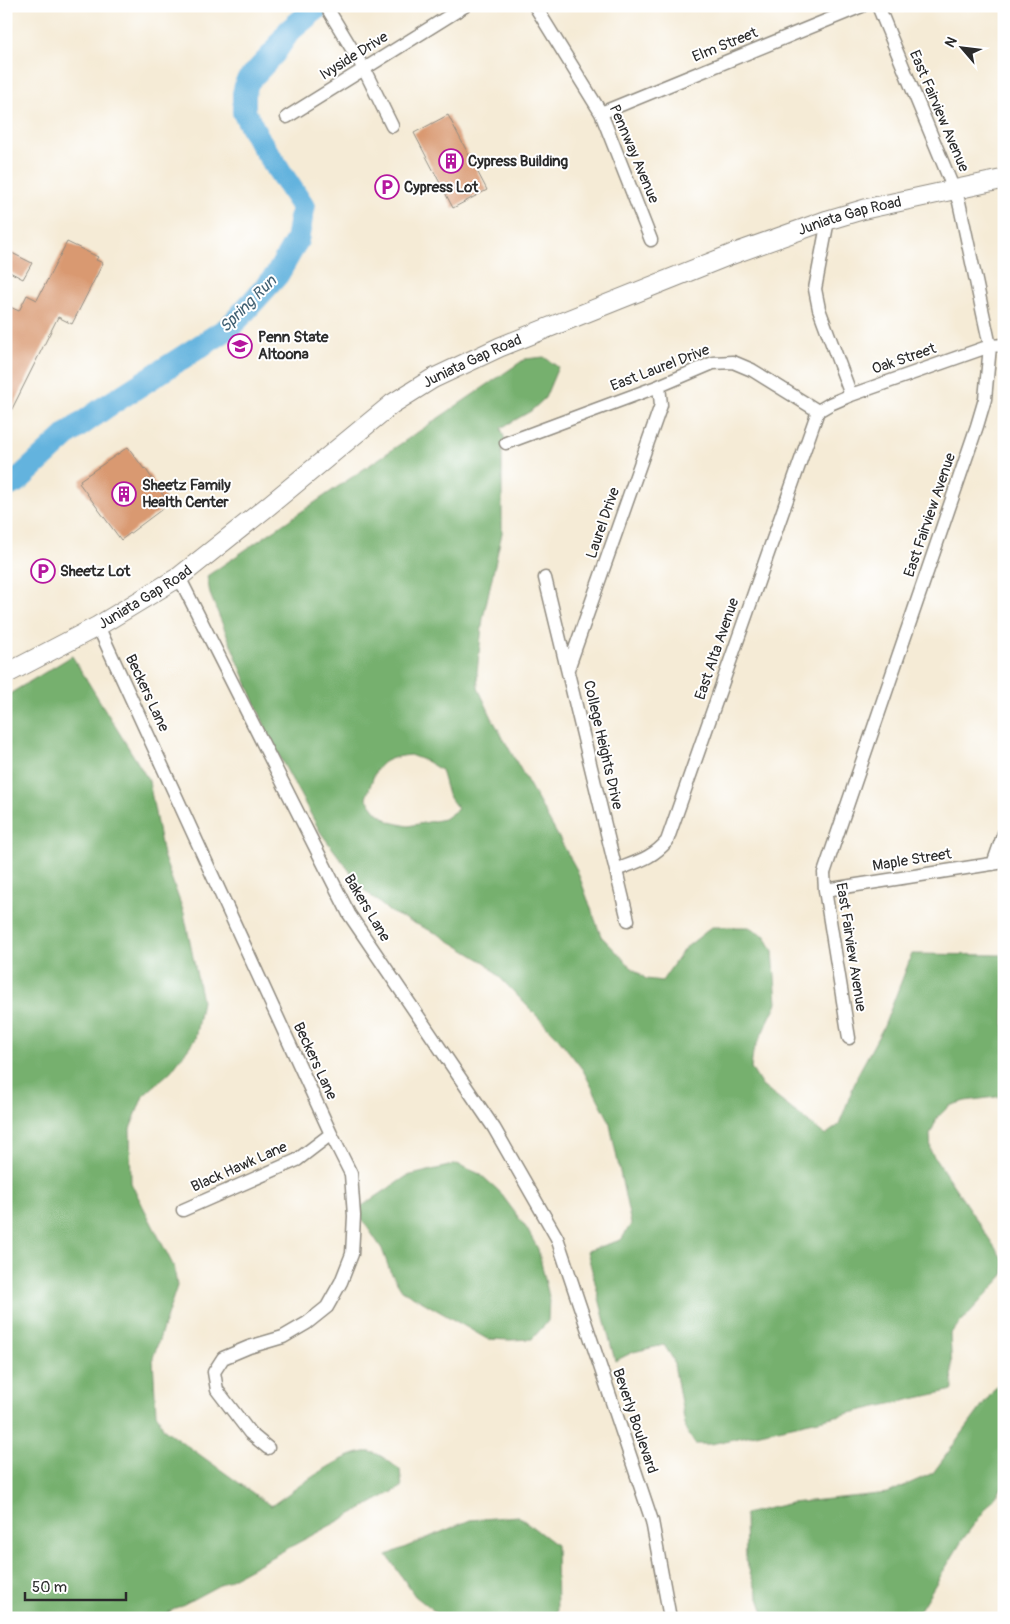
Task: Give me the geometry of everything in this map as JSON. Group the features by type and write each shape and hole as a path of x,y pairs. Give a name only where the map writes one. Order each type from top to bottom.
{"main road":[{"name":"Juniata Gap Road","path":"6,674 98,626 179,577 392,404 432,379 500,347 730,256 828,220 865,209 1004,179"}],"street":[{"name":"Ivyside Drive","path":"287,118 465,6"},
{"name":"Pennway Avenue","path":"535,6 601,113 651,240"},
{"name":"Elm Street","path":"601,113 862,6"},
{"name":"East Fairview Avenue","path":"849,1038 824,874 977,426 985,399 990,346 959,202 878,6"},
{"path":"329,11 364,69 392,126"},
{"path":"828,220 815,289 819,309 851,395"},
{"name":"Oak Street","path":"818,411 851,395 990,346 1004,345"},
{"name":"East Laurel Drive","path":"506,443 660,386 713,363 732,362 752,370 818,411"},
{"name":"Laurel Drive","path":"568,669 661,405 660,386"},
{"name":"East Alta Avenue","path":"616,870 648,858 659,851 667,841 818,411"},
{"name":"Bakers Lane","path":"179,577 349,914 494,1128 557,1238"},
{"name":"College Heights Drive","path":"545,578 628,920"},
{"name":"Beckers Lane","path":"98,626 351,1174 354,1216 352,1254 341,1282 327,1307 307,1323 284,1337 249,1347 223,1358 214,1372 217,1390 250,1433 268,1448"},
{"path":"999,863 1004,833"},
{"name":"Maple Street","path":"825,890 999,863"},
{"name":"Black Hawk Lane","path":"183,1210 297,1160 331,1134"},
{"name":"Beverly Boulevard","path":"557,1238 652,1522 670,1618"}],"green space":[{"path":"544,357 558,367 545,398 531,411 501,428 506,443 502,448 502,533 483,618 477,672 478,688 493,720 577,870 601,936 631,967 646,979 662,981 684,949 712,927 749,927 765,936 773,951 777,1003 753,1052 751,1068 762,1086 825,1135 839,1125 858,1074 884,1026 912,954 1004,955 1004,1096 965,1101 949,1106 937,1118 930,1135 931,1152 1004,1261 1004,1275 950,1334 953,1390 711,1444 695,1444 686,1430 673,1359 664,1345 633,1352 615,1361 587,1251 621,1240 631,1224 609,1120 583,1070 559,1039 486,963 438,934 390,912 363,889 321,833 271,741 210,594 207,576 525,359","holes":["410,755 426,761 441,770 448,795 458,809 444,819 408,826 390,822 377,812 366,798 376,772 384,762 399,757"]},
{"path":"72,656 149,781 163,855 184,913 202,1001 195,1039 171,1071 143,1096 130,1129 131,1183 174,1267 177,1286 153,1358 156,1413 164,1429 271,1506 333,1464 359,1453 370,1452 378,1454 400,1470 402,1487 158,1618 6,1618 6,696"},
{"path":"457,1164 480,1174 499,1191 527,1229 538,1249 549,1297 548,1321 532,1339 487,1339 402,1290 390,1271 382,1249 356,1210 407,1176"},
{"path":"1004,1383 1004,1485 963,1539 915,1618 766,1618 746,1561 745,1514 791,1503 888,1493 933,1473 997,1386"},
{"path":"518,1516 556,1545 557,1618 443,1618 415,1596 387,1555 470,1520"}],"building":[{"name":"Cypress Building","path":"448,115 487,190 453,208 414,133"},
{"path":"67,242 98,257 96,260 103,263 72,324 58,317 6,421 6,314 10,307 19,311 27,295 37,300"},
{"path":"6,250 32,263 23,279 6,270"},
{"name":"Sheetz Family Health Center","path":"128,447 145,468 169,504 121,540 79,483 81,482 80,480"}],"waterway":[{"name":"Spring Run","path":"6,486 17,481 69,433 104,408 230,327 277,275 297,240 303,207 259,140 244,112 244,94 247,82 274,53 289,31 319,6"}],"place":[{"name":"Cypress Building","path":"451,161"},
{"name":"Cypress Lot","path":"387,187"},
{"name":"Penn State Altoona","path":"240,346"},
{"name":"Sheetz Family Health Center","path":"124,494"},
{"name":"Sheetz Lot","path":"43,571"}]}
